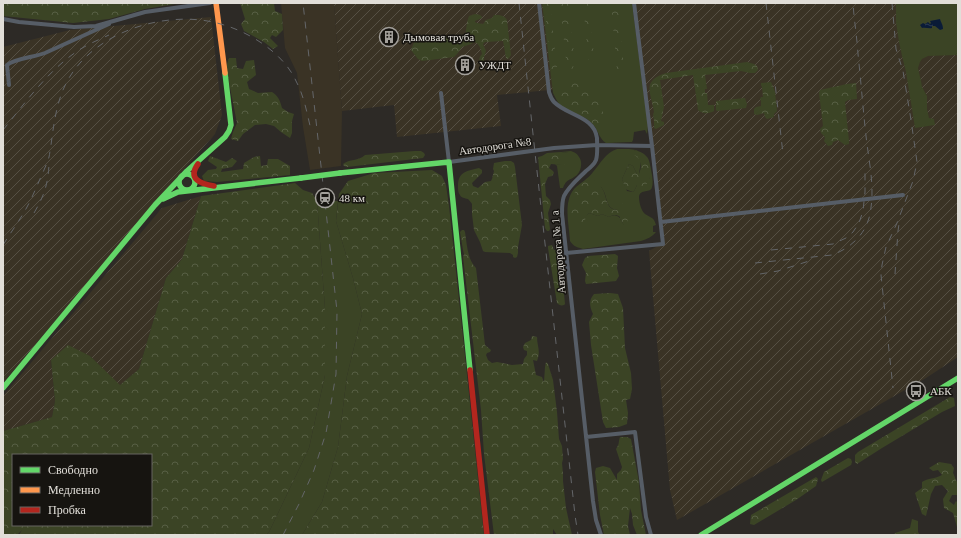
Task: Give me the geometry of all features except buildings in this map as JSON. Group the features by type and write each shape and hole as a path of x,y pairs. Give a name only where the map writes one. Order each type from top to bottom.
{"main road":[{"path":"3,388 154,205 187,171 225,137 229,131 231,125 216,3"},
{"path":"188,191 195,186 196,182 194,168 204,156"},
{"path":"449,162 487,535"},
{"name":"Автодорога №8","path":"221,187 449,162"},
{"path":"182,176 188,174 203,184 221,187"},
{"path":"182,176 180,185 183,189 188,191"},
{"path":"154,205 178,192 221,187"},
{"path":"701,535 958,378"}],"street":[{"path":"3,19 74,27 96,26 145,12 210,3"},
{"name":"Автодорога № 1 а","path":"539,3 549,92 551,98 561,107 590,124 595,131 597,138 597,158 593,164 570,186 563,198 562,214 586,437 596,520 600,535"},
{"path":"566,253 663,244 634,3"},
{"path":"9,85 7,65 10,62 45,53 118,20"},
{"path":"441,93 449,162"},
{"name":"Автодорога №8","path":"449,162 554,148 597,145 652,146"},
{"path":"661,222 903,195"},
{"path":"586,437 635,432 646,517 652,534"}],"shaded area":[{"path":"281,3 334,3 342,111 341,166 310,170 303,127 297,73 285,48"},
{"path":"334,3 550,3 560,89 497,95 501,126 397,137 394,105 342,111"},
{"path":"633,3 958,3 958,357 926,378 677,520 670,490 649,251 663,243"},
{"path":"211,17 222,115 215,134 154,203 3,383 3,47 70,30"},
{"path":"201,196 182,259 166,278 139,369 119,386 90,356 51,360 55,401 52,417 3,431 3,396 162,208"}],"green space":[{"path":"3,3 181,3 145,9 109,19 73,23 3,16"},
{"path":"240,3 274,3 275,11 282,14 283,30 276,37 272,35 270,38 278,46 273,49 264,42 244,31 241,24 245,19"},
{"path":"542,3 632,3 648,126 647,134 645,130 634,132 632,142 606,143 592,123 580,115 567,110 559,104 553,93"},
{"path":"544,3 550,3 558,78 552,79"},
{"path":"560,3 568,3 575,62 572,70 567,69"},
{"path":"583,3 588,3 595,64 589,66"},
{"path":"611,3 618,3 624,69 617,70"},
{"path":"896,3 958,3 958,55 928,56 922,59 918,68 922,87 927,96 929,118 934,119 935,125 915,128 906,72 899,42 896,22"},
{"path":"475,14 480,15 482,18 475,22 483,24 494,15 506,18 511,55 508,59 506,58 503,41 485,42 483,44 486,51 484,65 482,67 479,60 482,54 481,50 474,42 462,47 454,57 422,61 418,59 411,50 415,40 425,42 439,38 442,41 444,38 464,37 469,16"},
{"path":"229,58 236,58 237,68 243,69 246,61 254,60 256,75 247,82 249,89 258,93 272,92 278,98 282,108 294,114 290,138 274,126 266,124 255,125 243,134 238,141 231,139 237,123 226,67"},
{"path":"747,62 757,66 758,70 755,73 741,71 705,75 707,89 705,89 705,93 707,93 708,105 714,105 714,111 710,113 704,113 698,110 693,75 660,80 664,107 661,121 664,122 664,125 656,129 654,128 654,112 650,93 650,84 658,76 666,73"},
{"path":"573,82 594,92 603,107 603,124 598,129 584,115 563,103 557,95 555,89 560,89"},
{"path":"771,82 775,92 777,111 774,114 774,117 767,119 764,113 757,115 754,114 754,109 761,106 760,99 763,97 761,83"},
{"path":"856,83 857,99 848,100 845,102 849,144 845,145 838,140 833,142 832,145 828,146 824,141 825,138 820,129 823,126 819,93 820,90"},
{"path":"745,98 747,104 746,108 716,110 716,101"},
{"path":"617,149 636,150 634,151 641,161 639,174 637,174 633,166 629,164 622,179 627,191 633,192 637,185 650,178 650,165 653,185 650,190 640,194 639,199 640,206 644,213 654,220 656,225 653,226 653,232 656,232 649,238 641,241 583,249 577,247 570,241 568,207 571,195 574,189 589,177 606,156","holes":["594,180 605,193 611,208 618,210 624,225 620,218 616,215 609,217 602,214 598,216 589,213 585,220"]},
{"path":"636,150 645,154 650,166 650,173 647,183 643,186 637,185 633,192 625,189 622,179 629,164 633,166 637,174 639,174 641,163 634,155 634,151"},
{"path":"421,151 425,155 423,158 347,167 343,164 365,155"},
{"path":"571,151 577,154 580,159 580,169 577,175 567,181 563,188 560,188 557,166 555,164 561,165 568,153 561,152"},
{"path":"547,153 568,153 568,161 563,165 551,164 549,168 554,173 552,176 548,177 545,184 546,196 550,200 551,204 548,213 550,229 547,231 545,228 538,157"},
{"path":"210,156 226,162 232,158 237,161 232,167 222,169 221,172 243,169 244,163 254,157 260,156 261,166 267,165 268,159 278,159 290,166 290,175 217,182 204,181 202,176 208,170 216,169 217,167 208,161"},
{"path":"511,161 514,163 522,225 518,253 517,257 515,258 510,253 483,251 474,230 472,204 468,199 461,196 458,190 458,181 464,172 479,168 482,170 482,173 472,183 473,186 478,188 485,182 491,181 494,171 494,163"},
{"path":"432,170 442,176 446,185 449,206 484,535 302,535 322,502 338,447 347,376 362,314 336,221 339,194 348,181 374,173"},
{"path":"585,181 600,181 610,208 618,210 622,204 626,203 629,212 626,226 617,215 609,217 602,214 598,216 589,213 585,224 582,227 574,223 569,206 573,195"},
{"path":"295,183 303,190 312,193 317,201 325,309 325,375 309,448 269,532 266,535 19,535 22,530 17,535 3,535 3,431 52,417 55,401 51,360 68,345 90,356 120,385 139,369 166,278 182,259 201,196"},
{"path":"317,201 338,201 336,221 362,314 347,376 338,447 322,502 302,535 266,535 269,532 309,448 325,375 325,309"},
{"path":"462,230 465,232 469,256 476,268 485,345 491,350 486,355 488,360 492,363 497,362 512,365 523,364 527,351 524,350 523,347 525,343 531,340 532,336 537,337 539,354 537,361 533,360 536,375 542,377 544,382 546,362 548,364 553,380 559,439 562,446 563,481 566,508 572,535 557,535 553,529 553,535 494,535 484,454 481,410 463,257 464,254 460,232"},
{"path":"552,245 554,250 558,250 560,253 564,305 557,303 548,248 548,246"},
{"path":"615,254 618,256 617,268 619,276 616,281 586,284 586,273 582,265 585,258 588,256"},
{"path":"594,294 618,294 623,308 625,348 631,373 632,389 630,399 626,400 628,413 627,424 619,427 606,428 603,422 591,345 589,322 593,314 590,304"},
{"path":"950,397 954,398 955,406 942,412 857,464 855,462 855,455 858,452"},
{"path":"620,437 627,437 631,439 639,482 641,510 646,535 637,535 633,525 630,508 628,526 630,535 604,535 595,472 596,468 603,466 610,468 617,480 617,474 622,467 616,449"},
{"path":"848,458 851,459 851,465 822,482 821,480 824,472"},
{"path":"939,462 951,464 954,468 953,473 958,483 958,495 952,495 949,501 954,505 956,501 958,503 958,535 953,513 944,508 943,499 948,491 942,485 935,486 931,494 926,516 922,514 915,493 922,488 922,482 942,475 938,470 933,471 929,468"},
{"path":"816,477 818,479 816,486 796,500 754,525 750,524 751,515"},
{"path":"912,519 918,521 918,532 920,535 894,535 895,533 910,528"}],"water":[{"path":"940,19 943,29 940,30 935,26 932,26 932,28 922,28 920,25 928,22 930,24 930,21"}],"railway":[{"path":"283,535 314,470 326,433 336,374 337,311 303,3"},
{"path":"519,3 578,535"},
{"path":"766,3 783,154"},
{"path":"755,263 832,255 855,241 867,225 871,208 872,187 853,3"},
{"path":"892,3 896,49 903,71 917,162 913,181 886,247 882,265 881,275 893,388"},
{"path":"3,245 29,204 47,162 57,110 69,78 82,61 98,47 117,35 138,27 160,21 182,19 204,20 224,25 245,33 266,46 291,71 301,93 311,130"},
{"path":"3,130 37,88 65,60 80,49 109,35"},
{"path":"34,213 45,190 49,164"},
{"path":"771,250 833,244 846,238 853,232 859,223 863,211 865,171"},
{"path":"895,274 899,224"},
{"path":"760,274 778,271 809,261"}],"traffic: fast":[{"path":"3,388 155,205 187,171 225,137 231,125 225,73"},
{"path":"340,173 449,162 470,370"},
{"path":"301,178 340,173"},
{"path":"184,174 190,174 195,179 195,182 193,188 190,190 184,190 179,185 179,179 184,174"},
{"path":"163,199 178,192 301,178"},
{"path":"701,535 958,378"}],"traffic: slow":[{"path":"216,3 225,73"}],"traffic: jam":[{"path":"198,164 194,173 197,180 204,184 214,186"},
{"path":"470,370 487,535"}],"place":[{"name":"Дымовая труба","path":"389,37"},
{"name":"УЖДТ","path":"465,65"},
{"name":"48 км","path":"325,198"},
{"name":"АБК","path":"916,391"}]}
